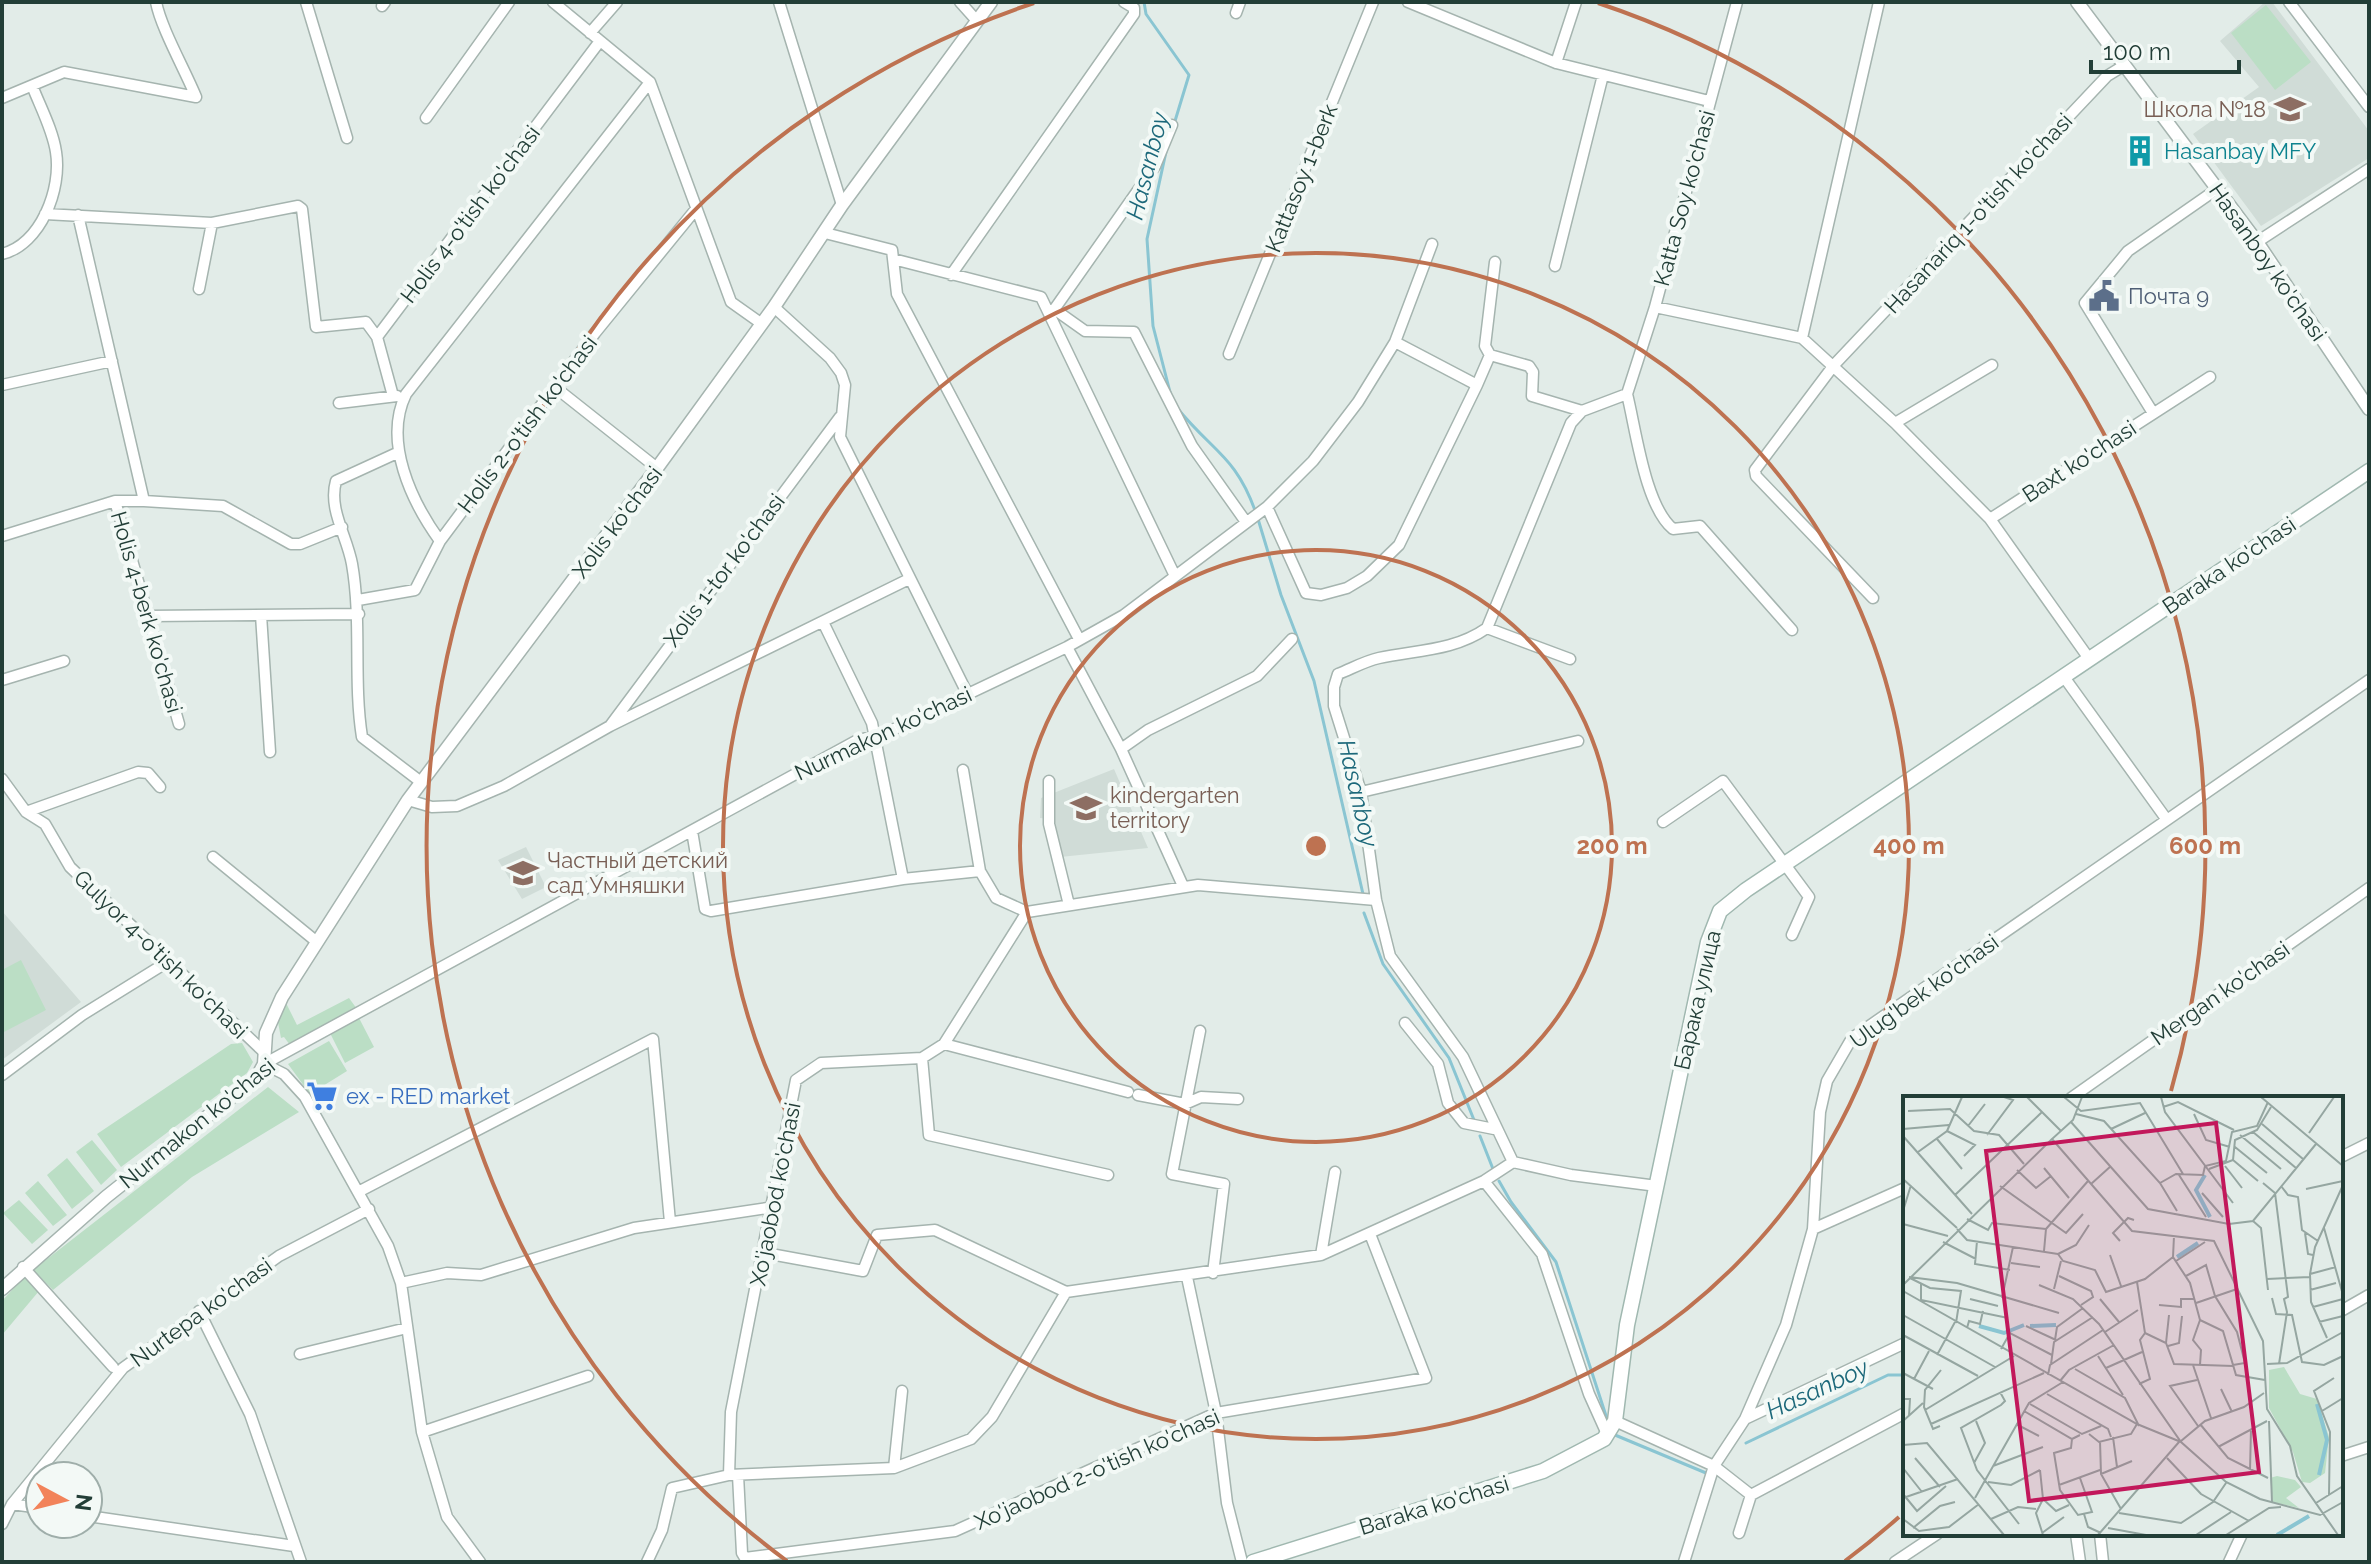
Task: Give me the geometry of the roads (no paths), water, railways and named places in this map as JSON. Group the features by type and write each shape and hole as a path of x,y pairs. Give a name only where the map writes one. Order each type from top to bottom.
{"main road":[{"name":"Baraka ko'chasi","path":"2090,660 2369,471"},
{"name":"Барака улица","path":"1612,1426 1627,1325 1693,1001 1720,911 1732,899 2090,660"},
{"name":"Baraka ko'chasi","path":"1253,1562 1543,1471 1593,1447 1612,1426"}],"street":[{"path":"2,98 33,88 64,72 196,97 170,33 160,19 156,2"},
{"path":"306,2 347,138"},
{"path":"426,118 509,2"},
{"path":"553,2 650,82 731,302 762,324"},
{"path":"590,33 617,2"},
{"path":"779,2 842,205"},
{"path":"960,2 977,21"},
{"name":"Xolis ko'chasi","path":"265,1058 272,1018 408,800 657,468 774,307 842,205 991,2"},
{"path":"951,275 1134,14 1134,8 1124,2"},
{"name":"Kattasoy 1-berk","path":"1229,354 1373,2"},
{"path":"1408,2 1556,63 1709,101"},
{"path":"1556,63 1576,2"},
{"name":"Katta Soy ko'chasi","path":"1627,394 1655,307 1737,2"},
{"path":"1802,338 1879,2"},
{"name":"Hasanboy ko'chasi","path":"2077,2 2257,242 2369,409"},
{"path":"2289,2 2369,107"},
{"name":"Holis 4-o'tish ko'chasi","path":"377,337 600,41"},
{"name":"Hasanariq 1-o'tish ko'chasi","path":"1873,598 1755,472 1834,365 2107,76 2125,65"},
{"path":"1555,266 1603,75"},
{"path":"440,541 416,508 406,470 397,453 398,410 406,394 650,82"},
{"path":"2,254 15,250 32,235 45,214 55,187 56,149 33,88"},
{"path":"1052,312 1155,166 1172,125"},
{"path":"2257,242 2369,169"},
{"name":"Baxt ko'chasi","path":"1990,519 2153,413 2085,303 2128,251 2217,189"},
{"path":"45,214 212,223 298,206 302,209 316,327 366,322 377,337 393,396"},
{"name":"Holis 2-o'tish ko'chasi","path":"358,600 415,590 440,541 595,333 696,209"},
{"path":"78,215 144,501"},
{"path":"199,289 212,223"},
{"path":"825,233 891,249 897,294 1079,639"},
{"name":"Nurmakon ko'chasi","path":"2,1289 23,1267 254,1080 265,1058 875,734 888,732 1067,647 1124,615 1267,507 1313,461 1358,402 1395,342 1432,244"},
{"path":"893,259 1041,297 1052,312 1175,576"},
{"path":"1495,262 1485,346 1490,355 1529,366 1534,380 1531,392 1536,399 1582,411"},
{"path":"774,307 830,358 841,373 845,385 840,437 967,693"},
{"path":"1655,307 1802,338 1895,423 1990,519 2090,660"},
{"path":"1052,312 1085,331 1134,332 1192,446 1246,522"},
{"path":"1395,342 1477,385"},
{"path":"1267,507 1306,593 1321,595 1347,588 1367,576 1399,545 1490,355"},
{"path":"2,385 112,361"},
{"path":"1895,423 1992,365"},
{"path":"2153,413 2210,377"},
{"path":"556,388 657,468"},
{"path":"339,403 406,394"},
{"path":"1513,1162 1494,1129 1463,1057 1394,965 1376,900 1361,792 1334,706 1338,674 1376,658 1445,648 1471,639 1487,628 1571,423 1582,411 1627,394 1654,500 1667,524 1673,529 1700,526 1792,630"},
{"name":"Xolis 1-tor ko'chasi","path":"610,726 840,417"},
{"path":"397,453 336,481 336,519 342,527 358,600 362,737 421,782"},
{"path":"2,536 115,501 223,506 291,544 300,544 342,527"},
{"name":"Holis 4-berk ko'chasi","path":"115,501 179,724"},
{"name":"Xolis 1-tor ko'chasi","path":"408,800 432,807 457,806 504,786 610,726 909,579"},
{"path":"148,616 359,614"},
{"path":"261,615 270,752"},
{"path":"823,622 875,734 903,879"},
{"path":"1487,628 1570,659"},
{"path":"1121,749 1148,730 1257,676 1292,639"},
{"path":"1067,647 1121,749 1183,886"},
{"path":"2,680 64,661"},
{"path":"2064,677 2167,820"},
{"name":"Ulug'bek ko'chasi","path":"1684,1562 1714,1466 1745,1419 1786,1325 1813,1229 1820,1112 1827,1081 1852,1038 2369,680"},
{"path":"1361,792 1578,741"},
{"path":"963,770 980,871 996,898 1027,912 1183,886 1376,900"},
{"path":"26,812 138,772 148,773 160,787"},
{"name":"Gulyor 4-o'tish ko'chasi","path":"2,779 26,812 45,824 70,867 265,1058"},
{"path":"1049,781 1049,824 1069,905"},
{"path":"1663,822 1723,781 1809,897 1792,935"},
{"path":"692,831 705,909 711,911 903,879 980,871"},
{"path":"213,857 317,942"},
{"name":"Mergan ko'chasi","path":"2074,1096 2369,888"},
{"name":"Xo'jaobod ko'chasi","path":"733,1475 731,1412 765,1253 796,1080 821,1063 922,1058 944,1044 1027,912"},
{"path":"2,1075 82,1015 169,961"},
{"path":"1405,1023 1441,1069 1448,1103 1458,1116 1467,1124 1494,1129"},
{"path":"1200,1031 1172,1174 1224,1184 1213,1273"},
{"path":"360,1191 653,1039 670,1222"},
{"path":"944,1044 1185,1104 1201,1097 1238,1099"},
{"path":"265,1058 305,1097 388,1246 401,1283 422,1432 447,1517 480,1562"},
{"path":"922,1058 929,1135 1108,1175"},
{"path":"2343,1156 2369,1143"},
{"path":"765,1253 863,1271 877,1235 935,1230 1066,1292 1187,1277 1321,1255 1484,1181 1513,1162 1571,1175 1657,1186"},
{"path":"1321,1255 1335,1172"},
{"path":"1484,1181 1542,1254 1589,1394 1612,1426 1714,1466 1751,1495"},
{"path":"1813,1229 1903,1189"},
{"path":"401,1283 447,1273 481,1275 634,1228 774,1207"},
{"name":"Nurtepa ko'chasi","path":"2,1524 12,1504 123,1368 279,1256 369,1209"},
{"name":"Xo'jaobod 2-o'tish ko'chasi","path":"733,1475 742,1553 751,1559 955,1531 1216,1413 1426,1378 1370,1234"},
{"path":"23,1267 113,1367"},
{"path":"1187,1277 1216,1413 1227,1503 1242,1562"},
{"path":"647,1562 662,1530 672,1488 733,1475 894,1468 971,1439 992,1417 1066,1292"},
{"path":"2343,1310 2369,1295"},
{"path":"199,1311 250,1414 301,1562"},
{"path":"300,1354 407,1328"},
{"path":"1745,1419 1903,1344"},
{"path":"422,1432 588,1376"},
{"path":"894,1468 902,1391"},
{"path":"1739,1533 1751,1495 1903,1414"},
{"path":"2343,1455 2369,1447"},
{"path":"12,1504 24,1506"},
{"path":"104,1518 294,1546"},
{"path":"1895,1562 1934,1536"},
{"path":"2076,1536 2080,1562"},
{"path":"2100,1536 2103,1562"},
{"path":"2229,1562 2241,1536"}],"waterway":[{"name":"Hasanboy","path":"1144,2 1146,14 1189,75 1175,121"},
{"name":"Hasanboy","path":"1166,152 1147,239 1153,326 1170,392"},
{"name":"Hasanboy","path":"1178,409 1232,466 1256,513"},
{"name":"Hasanboy","path":"1258,519 1281,595 1314,681 1363,894"},
{"name":"Hasanboy","path":"1364,913 1383,964 1449,1058 1474,1120"},
{"name":"Hasanboy","path":"1480,1136 1493,1169"},
{"name":"Hasanboy","path":"1499,1181 1556,1262 1609,1425"},
{"name":"Hasanboy","path":"1746,1443 1888,1375 1903,1375"},
{"name":"Hasanboy","path":"1615,1435 1706,1473"}],"place":[{"name":"Школа №18","path":"2290,109"},
{"name":"Hasanbay MFY","path":"2140,151"},
{"name":"Почта 9","path":"2104,296"},
{"name":"kindergarten territory","path":"1086,808"},
{"name":"Частный детский сад Умняшки","path":"523,873"},
{"name":"ex - RED market","path":"322,1096"}]}
